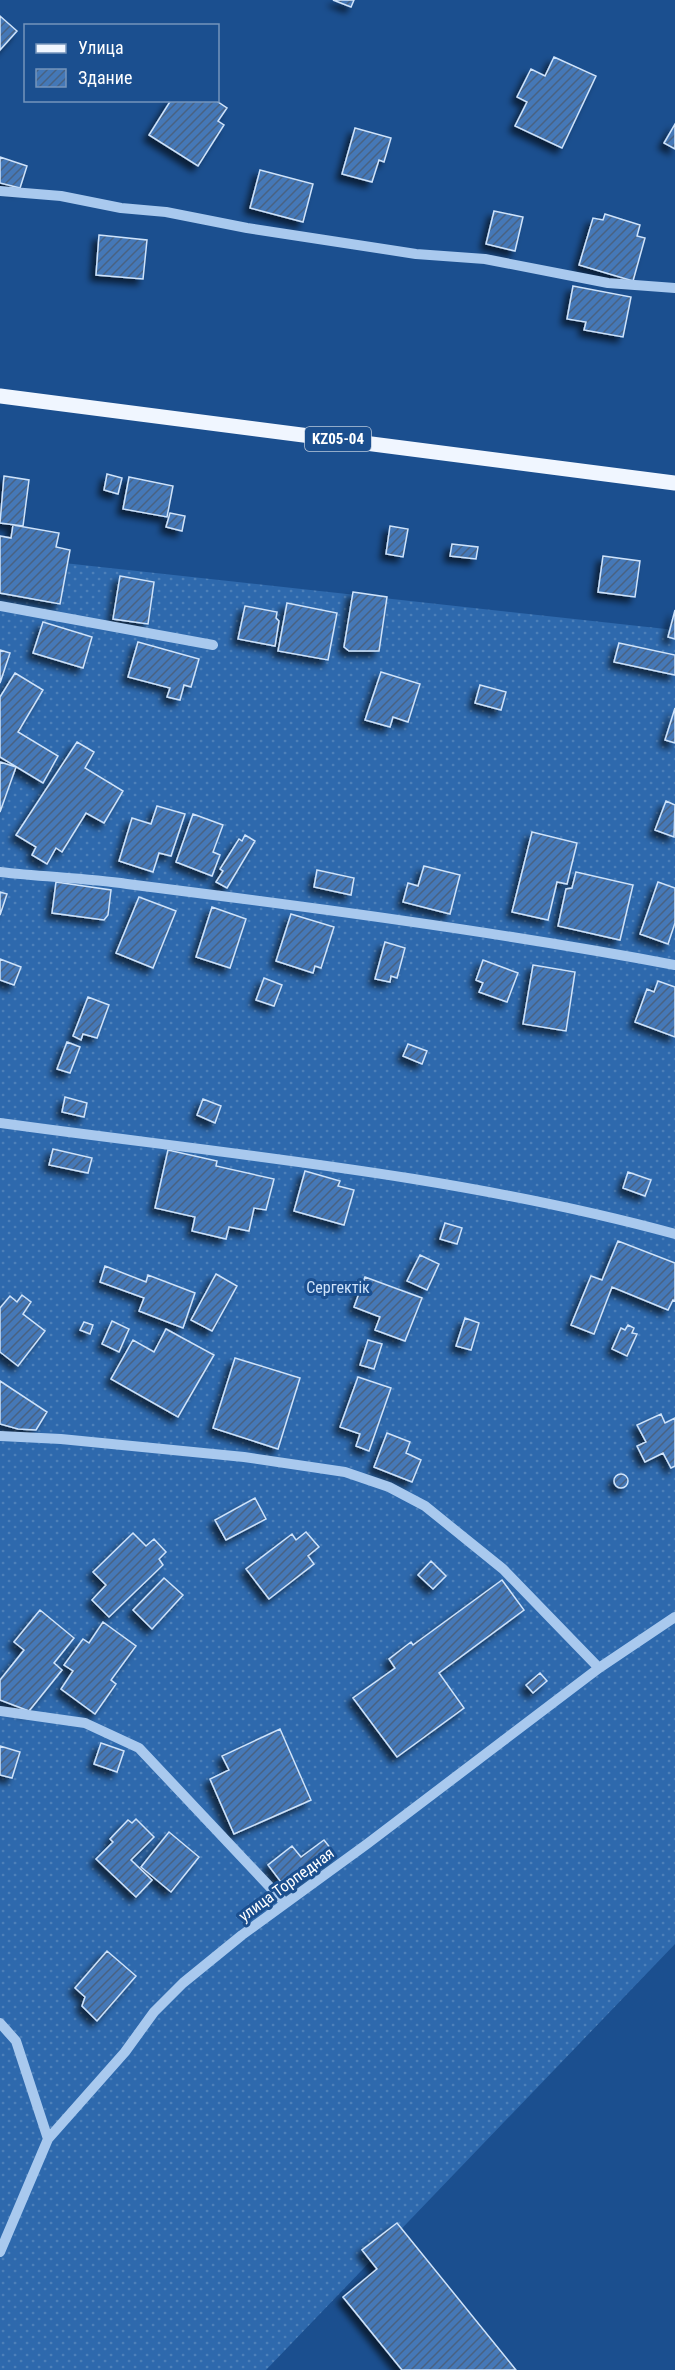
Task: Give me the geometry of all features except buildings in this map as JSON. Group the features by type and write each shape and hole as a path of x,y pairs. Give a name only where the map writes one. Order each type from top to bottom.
{"main road":[{"name":"KZ05-04","path":"0,396 675,483"}],"street":[{"path":"0,191 61,196 121,208 166,212 247,228 416,254 484,259 608,283 675,288"},
{"path":"0,606 213,645"},
{"path":"0,872 121,883 329,909 564,945 675,965"},
{"path":"0,1124 397,1177 513,1196 675,1234"},
{"path":"0,1436 61,1439 244,1457 345,1472 389,1487 425,1506 504,1569 599,1668"},
{"name":"улица Торпедная","path":"0,2252 48,2139 125,2052 154,2012 183,1983 285,1903 599,1668 675,1617"},
{"path":"0,1711 85,1723 139,1748 285,1903"},
{"path":"0,2023 16,2041 48,2139"}],"green space":[{"name":"Сергектік","path":"0,556 675,630 675,1944 266,2370 0,2370"}]}
